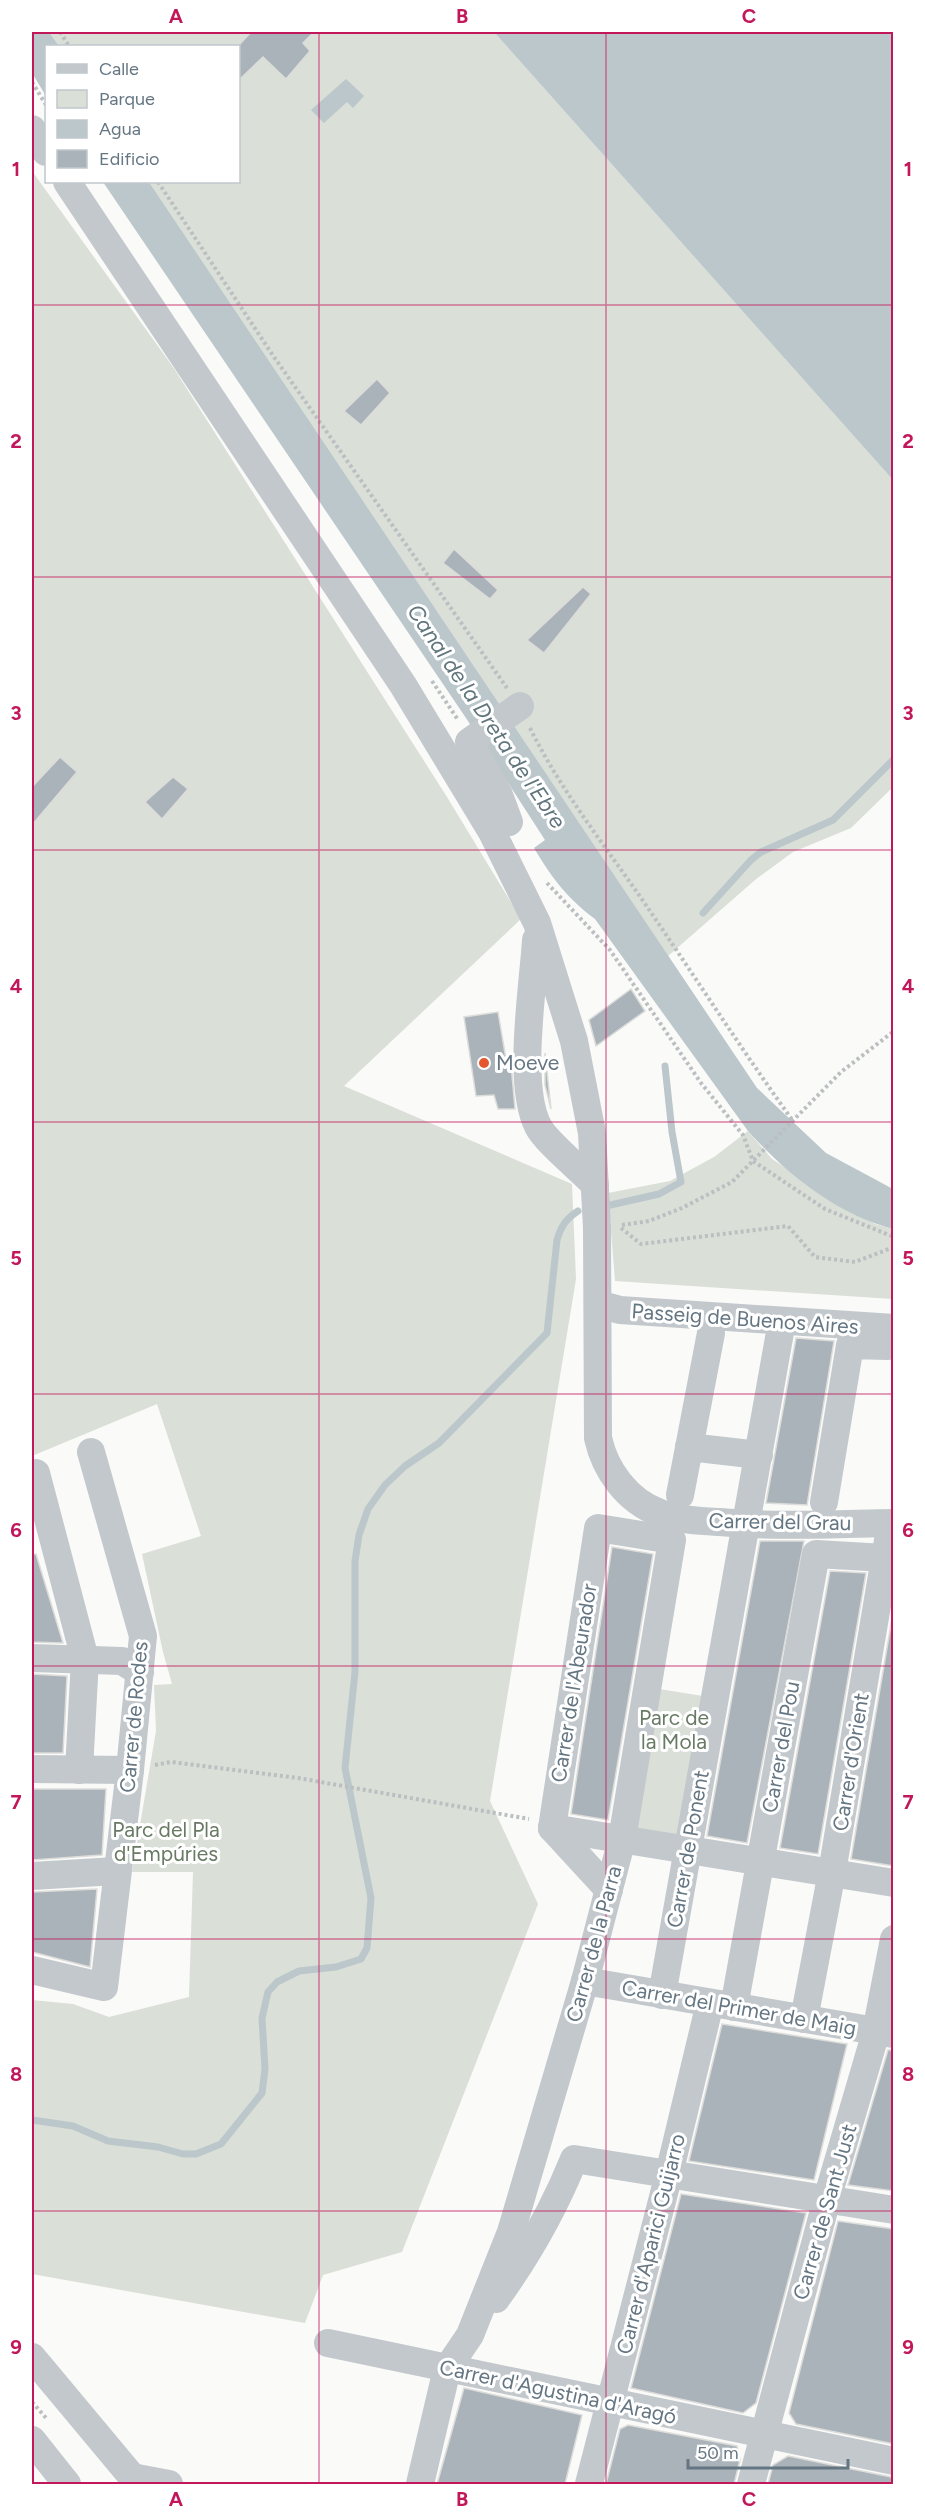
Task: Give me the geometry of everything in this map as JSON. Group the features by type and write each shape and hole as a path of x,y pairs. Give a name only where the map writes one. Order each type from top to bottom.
{"street":[{"path":"32,129 45,150"},
{"name":"Carrer del Grau","path":"68,183 403,685 478,807 537,923 574,1041 592,1133 598,1305 598,1438 607,1468 640,1502 660,1513 694,1520 747,1525 892,1517"},
{"path":"509,822 499,795 469,742 520,706"},
{"path":"537,923 527,1045 529,1098 538,1128 595,1185"},
{"name":"Passeig de Buenos Aires","path":"598,1305 620,1310 894,1328"},
{"name":"Carrer de Ponent","path":"662,1995 782,1321"},
{"path":"680,1495 711,1333"},
{"path":"824,1503 850,1345 894,1346"},
{"path":"689,1447 759,1455"},
{"name":"Carrer de Rodes","path":"32,1970 104,1987 116,1871 130,1770 143,1636 91,1452"},
{"path":"36,1473 85,1659 79,1770"},
{"name":"Carrer d'Orient","path":"804,2019 832,1872 892,1517"},
{"name":"Carrer de l'Abeurador","path":"552,1828 598,1528 672,1540"},
{"name":"Carrer de la Parra","path":"470,2335 511,2232 585,1982 622,1839 672,1540"},
{"name":"Carrer del Pou","path":"722,2005 760,1861 816,1554 885,1558"},
{"path":"32,1658 122,1661 140,1672"},
{"path":"32,1769 130,1770"},
{"path":"552,1828 894,1883"},
{"path":"552,1828 609,1890"},
{"path":"32,1876 116,1871"},
{"name":"Carrer de Sant Just","path":"751,2484 827,2199 885,2033 894,1939"},
{"name":"Carrer del Primer de Maig","path":"585,1982 885,2033"},
{"name":"Carrer d'Aparici Guijarro","path":"589,2484 669,2174 722,2005"},
{"name":"Carrer de la Parra","path":"447,2369 524,2258 564,2185 574,2159 669,2174"},
{"path":"669,2174 894,2210"},
{"name":"Carrer d'Agustina d'Aragó","path":"328,2343 894,2462"},
{"path":"32,2357 135,2481 169,2484"},
{"path":"420,2484 447,2369"},
{"path":"32,2440 40,2470 68,2484"}],"path":[{"path":"60,32 68,45"},
{"path":"32,82 45,103"},
{"path":"159,183 274,357 520,706 549,767 652,914 734,1040 793,1121"},
{"path":"546,883 610,950 701,1083 743,1135 753,1161 825,1209 894,1237"},
{"path":"894,1031 841,1072 732,1182 682,1208 649,1221 618,1226 641,1244 788,1226 815,1257 855,1262 894,1247"},
{"path":"130,1770 171,1762 298,1778 501,1815"}],"green space":[{"path":"49,32 494,32 893,480 893,787 851,828 793,852 755,880 668,956 150,183 240,183 240,45 58,45"},
{"name":"Parc del Pla d'Empúries","path":"32,171 173,367 447,797 521,919 344,1086 572,1184 576,1279 490,1801 538,1904 402,2252 323,2275 305,2323 32,2274 32,2000 73,2004 109,2017 189,1997 193,1872 132,1872 156,1731 154,1685 172,1684 142,1554 201,1536 157,1404 32,1456"},
{"path":"748,1131 772,1159 875,1224 893,1229 893,1299 615,1281 608,1193 670,1181 714,1157"},
{"name":"Parc de la Mola","path":"653,1688 709,1697 682,1843 628,1835"}],"water":[{"path":"32,32 49,32 58,45 45,45 45,94 32,73"},
{"path":"494,32 893,32 893,480"},
{"path":"346,79 364,96 353,108 347,102 324,123 311,110"},
{"name":"Canal de la Dreta de l'Ebre","path":"104,183 150,183 757,1088 826,1153 893,1189 893,1229 852,1214 833,1203 796,1177 748,1131 595,919 576,904 547,869 534,848 545,840 466,718"}],"building":[{"path":"251,32 314,32 303,43 310,51 286,79 263,57 240,79 239,45"},
{"path":"377,379 390,393 361,425 344,411"},
{"path":"454,549 498,590 490,599 443,563"},
{"path":"583,587 591,594 544,653 527,640"},
{"path":"60,757 77,772 32,825 32,787"},
{"path":"173,777 188,789 162,819 145,802"},
{"path":"631,989 645,1011 596,1046 589,1020"},
{"path":"498,1012 507,1065 511,1064 515,1109 498,1109 494,1095 476,1096 464,1017"},
{"path":"545,1053 551,1109 545,1085"},
{"path":"796,1338 834,1341 807,1505 766,1503"},
{"path":"760,1541 804,1541 747,1843 707,1836"},
{"path":"612,1547 653,1554 608,1820 571,1814"},
{"path":"32,1554 36,1554 63,1643 32,1642"},
{"path":"830,1571 866,1573 818,1854 780,1848"},
{"path":"894,1607 894,1866 851,1859"},
{"path":"32,1674 67,1676 63,1753 32,1753"},
{"path":"32,1789 106,1789 102,1855 32,1860"},
{"path":"97,1889 90,1967 32,1952 32,1892"},
{"path":"722,2024 847,2044 814,2180 689,2161"},
{"path":"888,2050 894,2050 894,2191 848,2185"},
{"path":"681,2194 806,2213 756,2403 743,2413 631,2388"},
{"path":"838,2221 894,2229 894,2444 796,2424 789,2413"},
{"path":"464,2388 582,2415 565,2484 437,2484"},
{"path":"628,2425 737,2446 740,2460 734,2484 606,2484 620,2429"},
{"path":"788,2456 891,2477 894,2484 768,2484 773,2465"}],"waterway":[{"path":"703,913 751,860 761,852 833,820 894,759"},
{"path":"606,1206 659,1194 681,1182 672,1132 665,1066"},
{"path":"32,2120 73,2126 108,2141 158,2147 183,2154 196,2154 221,2144 262,2093 265,2069 262,2018 268,1992 277,1982 299,1971 336,1967 361,1959 367,1948 371,1898 345,1768 355,1672 355,1561 359,1535 368,1509 385,1485 405,1466 439,1443 547,1333 557,1240 564,1223 578,1211"}],"place":[{"name":"Moeve","path":"484,1063"}]}
